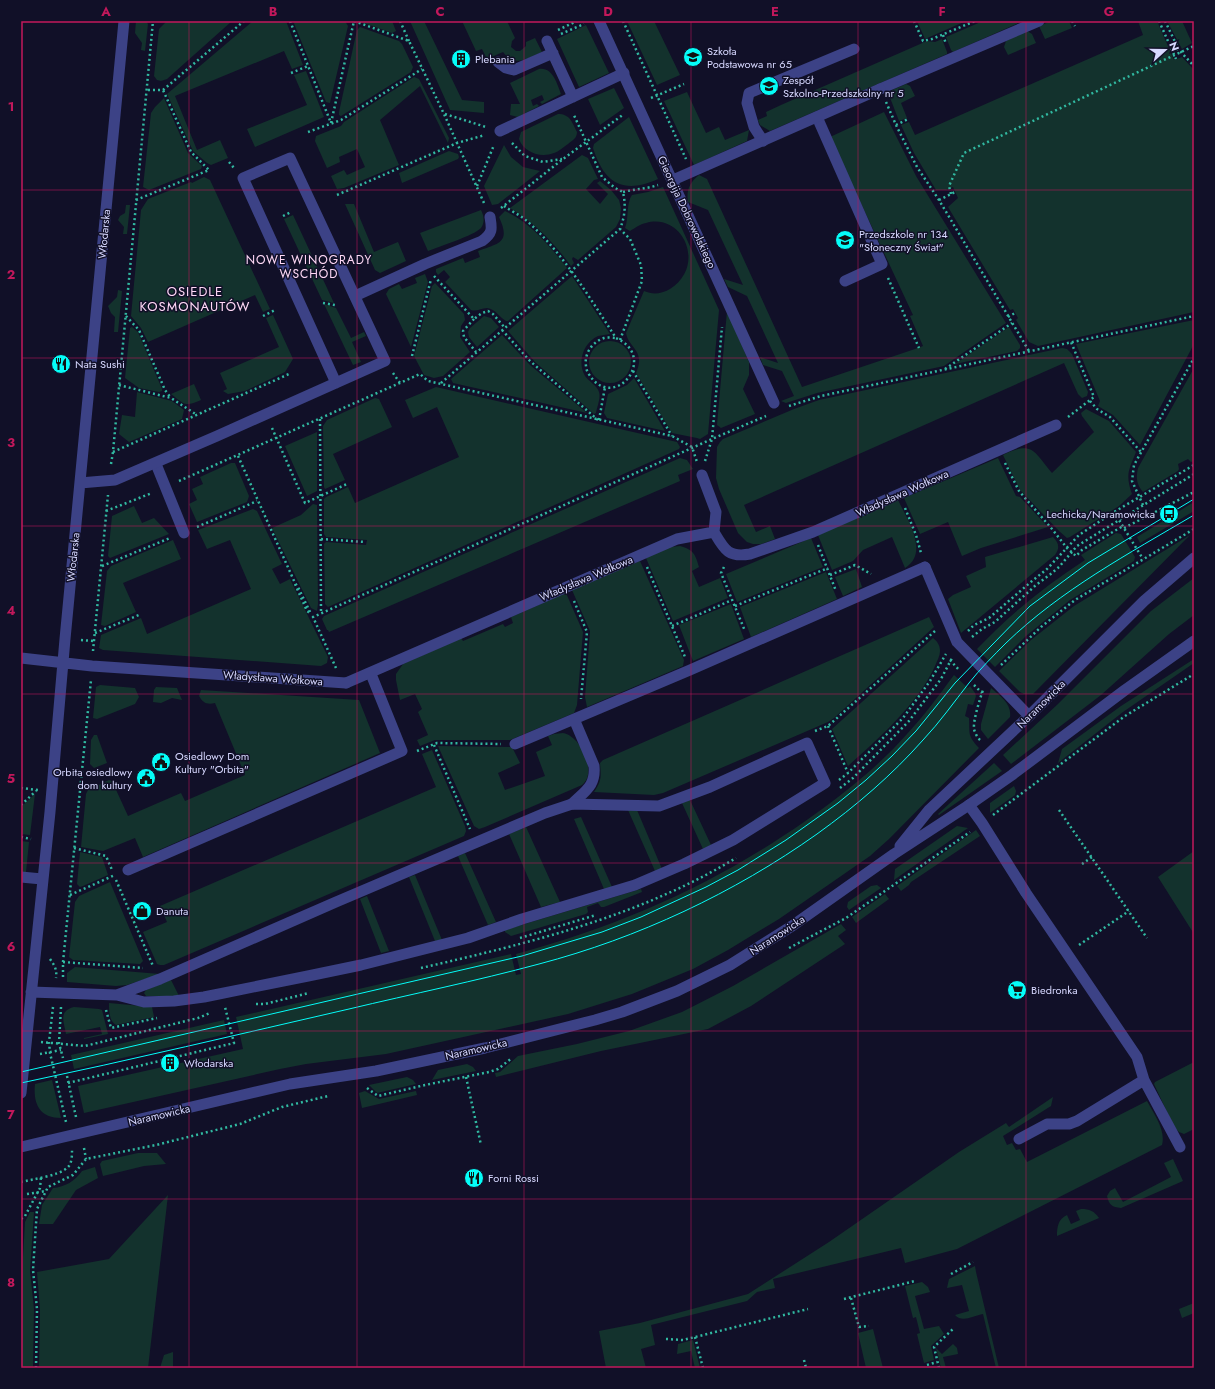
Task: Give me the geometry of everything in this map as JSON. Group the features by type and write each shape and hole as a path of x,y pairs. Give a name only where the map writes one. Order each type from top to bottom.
{"street":[{"name":"Włodarska","path":"21,1092 50,812 124,21"},
{"name":"Gieorgija Dobrowolskiego","path":"599,21 727,299 773,408"},
{"path":"673,180 1039,21"},
{"path":"547,41 570,98"},
{"path":"763,141 754,127 746,103 749,94 854,49"},
{"path":"498,62 506,68 514,70 553,53"},
{"path":"500,131 624,73"},
{"path":"817,117 882,264 845,281"},
{"path":"80,483 115,480 156,464 385,361 290,158 243,178 336,383"},
{"path":"355,296 418,267 482,241 489,236 492,228 490,217"},
{"name":"Władysława Wołkowa","path":"21,658 92,666 346,683 371,674 567,586 677,539 714,532 729,554 740,556 750,554 813,532 1056,425"},
{"path":"156,464 184,532"},
{"path":"702,475 716,512 714,532"},
{"name":"Naramowicka","path":"894,854 929,810 1029,716 1144,601 1194,558"},
{"path":"515,744 690,670 925,567 957,642 1029,716"},
{"name":"Naramowicka","path":"21,1147 290,1084 376,1071 478,1049 622,1012 677,991 730,965 760,947 894,854 969,806 1125,690 1194,641"},
{"path":"128,870 402,750 371,674"},
{"path":"572,804 592,785 595,774 594,766 578,717"},
{"path":"31,992 116,995 144,1002 174,1001 204,997 361,965 468,938 522,919 635,884 684,864 733,840 824,783 807,743 710,787 659,806 572,804 545,813 336,902 140,988 116,995"},
{"path":"969,806 982,823 1026,893 1137,1057 1144,1080 1180,1147"},
{"path":"21,877 42,879"},
{"path":"1019,1139 1047,1124 1061,1125 1073,1123 1144,1080"}],"path":[{"path":"110,471 153,21"},
{"path":"147,90 163,90 244,21"},
{"path":"290,21 331,123"},
{"path":"331,123 354,21 409,41"},
{"path":"400,21 490,217 563,159 630,110"},
{"path":"570,24 577,21"},
{"path":"547,41 589,21"},
{"path":"623,21 692,172"},
{"path":"914,21 923,40 932,39 975,21"},
{"path":"1072,21 1075,26"},
{"path":"1159,21 1176,59"},
{"path":"1165,21 1180,51 1194,66"},
{"path":"951,194 948,186 964,153 1175,56 1180,51 1194,46"},
{"path":"1171,49 1180,51"},
{"path":"291,73 308,66"},
{"path":"308,132 341,120 422,69"},
{"path":"645,101 684,84"},
{"path":"880,89 917,167 939,200 1029,351"},
{"path":"136,200 209,170 191,152 163,90"},
{"path":"570,98 586,142 602,177 615,188 623,192 651,188"},
{"path":"444,114 500,131 525,156 542,162 563,159"},
{"path":"896,125 908,119"},
{"path":"337,195 457,143 500,131"},
{"path":"476,186 500,131"},
{"path":"440,384 620,229 624,218 626,203 623,192"},
{"path":"939,200 955,192"},
{"path":"504,206 526,220 559,253 618,339 630,349 634,358 633,371 626,382 618,386 605,387 597,384 590,376 586,368 586,358 589,349 595,342 605,337 618,339"},
{"path":"283,216 291,212"},
{"path":"618,339 642,281 641,265 630,239 620,229"},
{"path":"882,264 919,348"},
{"path":"412,356 432,274 474,318"},
{"path":"702,475 712,439 723,313 727,299"},
{"path":"323,303 335,305"},
{"path":"263,316 275,310"},
{"path":"476,352 464,337 463,331 474,318 488,311 493,314 530,361 599,420"},
{"path":"1008,317 1015,313"},
{"path":"126,316 139,330 165,390 172,398 197,416"},
{"path":"786,407 821,396 1194,316"},
{"path":"943,370 1012,323"},
{"path":"1056,425 1094,397 1071,342"},
{"path":"1143,505 1132,481 1134,464 1194,358"},
{"path":"633,371 672,436"},
{"path":"113,452 289,374"},
{"path":"106,511 238,456 420,374 428,381 440,384 672,436 692,447"},
{"path":"119,386 172,398"},
{"path":"599,420 605,387"},
{"path":"1090,401 1097,409 1110,417 1141,452"},
{"path":"313,617 712,439 773,408"},
{"path":"266,415 305,502 347,484"},
{"path":"320,419 321,613"},
{"path":"998,450 1019,491 1067,548 1076,556 1082,550 1124,527 1194,492"},
{"path":"238,456 295,583 313,617 337,670"},
{"path":"963,636 974,625 989,618 1032,580 1047,570 1078,535 1194,465"},
{"path":"968,641 982,629 995,622 1030,590 1059,567 1084,540 1194,474"},
{"path":"93,652 108,493"},
{"path":"904,506 916,536"},
{"path":"1114,512 1143,559"},
{"path":"997,669 1041,627 1070,604 1194,529"},
{"path":"321,539 365,542"},
{"path":"823,556 832,579"},
{"path":"644,561 690,670"},
{"path":"830,575 856,565"},
{"path":"735,606 828,568"},
{"path":"723,577 750,644"},
{"path":"573,600 587,632 581,704 578,717"},
{"path":"672,626 732,600"},
{"path":"95,633 139,614"},
{"path":"814,732 828,726 947,620"},
{"path":"80,640 94,642"},
{"path":"930,681 946,654"},
{"path":"941,679 950,661 954,657"},
{"path":"982,823 1126,716 1194,674"},
{"path":"63,982 63,962 91,679"},
{"path":"973,683 982,693"},
{"path":"981,741 976,736 974,722 984,688"},
{"path":"828,726 848,773"},
{"path":"472,835 434,745 437,743 515,744"},
{"path":"21,788 38,790 21,805"},
{"path":"1060,810 1148,938"},
{"path":"21,838 34,839"},
{"path":"63,962 154,968 106,856 74,848"},
{"path":"1082,864 1092,857"},
{"path":"70,895 114,876"},
{"path":"1082,943 1129,911"},
{"path":"68,1083 234,1043 224,1002"},
{"path":"61,1003 59,1043 63,1058"},
{"path":"52,1007 49,1042 50,1052 66,1119"},
{"path":"111,1028 163,1017"},
{"path":"49,1042 85,1046 198,1018"},
{"path":"36,1055 61,1050"},
{"path":"67,1076 76,1117"},
{"path":"361,1089 366,1088 378,1096 466,1077 481,1145"},
{"path":"36,1368 37,1309 33,1270 37,1209 48,1187 73,1175 86,1159 156,1145 240,1124 282,1107 335,1094"},
{"path":"83,1148 86,1159"},
{"path":"21,1182 59,1173 68,1168 72,1160 72,1150"},
{"path":"21,1220 40,1188 41,1177"},
{"path":"27,1194 46,1192"},
{"path":"951,1274 973,1262"},
{"path":"844,1300 915,1281"},
{"path":"851,1298 859,1327 869,1326"},
{"path":"666,1339 683,1340 808,1309"},
{"path":"939,1368 934,1347 953,1329"},
{"path":"695,1337 703,1368"},
{"path":"804,1360 806,1368"},
{"path":"926,1365 938,1362"}],"green space":[{"path":"136,21 146,21 148,24 145,51 141,50 142,43 135,33"},
{"path":"167,21 232,21 167,79 161,81 157,80 154,76 159,29"},
{"path":"253,21 286,21 303,65 292,69 284,51 175,96 197,150 220,140 228,158 211,165 193,151 167,94"},
{"path":"293,21 345,21 348,26 330,103 326,102"},
{"path":"363,21 392,21 396,31 392,33 364,23"},
{"path":"410,21 424,21 462,100 484,102 484,113 450,110"},
{"path":"462,21 507,21 515,38 512,41 511,47 516,51 520,51 526,46 526,42 535,38 542,52 527,59 517,61 512,60 503,52 487,59 482,49 476,51"},
{"path":"627,21 654,21 680,75 657,85"},
{"path":"917,21 966,21 925,39"},
{"path":"983,21 1023,21 953,52 951,50 946,37"},
{"path":"1051,21 1069,21 1072,28 1045,39 1039,26"},
{"path":"1138,21 1157,21 1174,60 1182,57 1194,70 1194,312 1038,346 1029,342 1016,320 1018,318 1013,309 1010,310 948,207 958,198 953,187 946,190 936,190 914,153 901,125 909,122 915,135 1143,35"},
{"path":"1167,21 1182,21 1192,43 1182,49"},
{"path":"586,25 609,73 579,87 557,39"},
{"path":"360,27 399,41 402,44 413,67 411,72 341,116 339,115 339,112 357,30"},
{"path":"1027,31 1032,34 1036,43 1008,55 1004,47 1006,41"},
{"path":"942,39 947,54 770,131 760,125 758,120 767,116 766,112 927,41 935,42"},
{"path":"539,69 544,69 551,73 561,94 542,104 540,102 544,100 542,95 531,100 533,106 537,104 539,106 518,117 510,115 511,104 520,104 510,83"},
{"path":"306,71 324,117 255,147 247,129 307,105 294,75"},
{"path":"414,77 419,79 449,138 448,143 420,86 380,120 399,165 344,188 337,189 331,176 344,170 347,175 365,167 357,149 339,157 340,162 327,168 315,141 316,136 341,126 344,122"},
{"path":"906,84 910,86 915,96 901,103 907,118 899,121 889,95 892,90"},
{"path":"614,88 624,108 600,125 588,99"},
{"path":"687,92 706,133 719,127 725,140 749,130 747,141 694,165 664,101"},
{"path":"164,98 188,153 202,166 201,169 149,190 143,187 151,113"},
{"path":"884,112 916,176 1006,323 944,366 817,393 786,403 781,401 794,396 782,371 763,365 760,357 778,363 747,296 728,287 724,279 743,285 708,210 688,202 688,190 693,180 699,175 707,179 802,387 923,346 910,316 913,315 830,137"},
{"path":"558,114 568,117 577,132 574,139 568,144 554,153 544,155 529,151 521,144 519,139 521,132"},
{"path":"629,117 658,179 646,184 635,186 616,183 609,177 603,170 593,148 594,144"},
{"path":"504,145 511,157 523,167 540,171 498,204 492,205 484,186"},
{"path":"449,151 458,154 458,159 402,183 399,173"},
{"path":"582,155 588,158 598,179 594,180 586,189 600,204 608,194 597,183 600,181 611,190 619,200 621,208 620,219 616,227 578,260 573,257 572,259 574,263 571,266 558,249 543,234 510,208"},
{"path":"204,177 210,180 270,309 263,312 255,295 148,342 141,328 131,316 141,210 148,199"},
{"path":"663,187 719,310 708,434 700,439 672,433 636,373 639,365 638,354 630,343 626,333 644,291 657,293 670,289 681,279 687,267 688,255 686,243 680,233 671,225 659,222 644,224 630,231 625,228 629,202 632,195"},
{"path":"345,204 354,204 374,252 398,242 406,261 380,273 375,270"},
{"path":"126,205 130,205 127,234 123,234 124,227 118,220 120,216 125,213"},
{"path":"481,210 484,221 481,228 464,237 428,251 420,233"},
{"path":"505,211 532,229 547,243 567,268 508,321 506,321 495,311 487,308 475,311 471,310 445,282 450,277 444,270 438,275 436,272 436,269 463,258 465,263 480,257 478,251 501,241 504,232 499,217"},
{"path":"293,215 334,303 322,300 284,219"},
{"path":"425,274 428,282 411,347 386,294 389,289 399,284 402,289 417,283 415,278"},
{"path":"572,276 610,334 598,336 593,339 585,348 583,353 583,371 585,376 597,387 600,397 596,413 594,414 535,362 508,331"},
{"path":"435,283 464,314 465,320 461,326 460,337 470,352 443,376 434,378 424,375 414,356 432,286"},
{"path":"118,290 122,291 118,332 114,332 115,317 111,313 108,306 117,297"},
{"path":"324,304 336,308 351,338 364,332 366,336 352,342 361,362 353,365"},
{"path":"727,311 749,362 749,375 743,389 755,414 721,428 717,425"},
{"path":"273,315 293,359 285,372 245,391 228,394 223,391 227,389 220,373 279,347 266,318"},
{"path":"484,316 491,318 499,327 477,347 469,337 468,332 470,328"},
{"path":"1194,320 1194,344 1140,445 1113,415 1098,406 1100,401 1076,344"},
{"path":"132,327 138,332 162,391 159,392 139,388 125,378 130,328"},
{"path":"1009,327 1020,345 1020,348 1017,351 955,364"},
{"path":"502,335 530,365 587,413 453,383 451,379"},
{"path":"610,341 625,347 631,362 625,377 610,383 595,377 589,362 595,347"},
{"path":"1062,348 1067,349 1072,354 1088,392 1087,396 1082,398 1078,394 1064,363 744,505 756,532 770,526 775,539 761,544 753,544 747,542 738,533 719,489 716,478 717,447 723,439 819,400"},
{"path":"1194,368 1194,461 1191,462 1188,459 1178,464 1178,471 1143,492 1137,480 1138,468"},
{"path":"634,378 665,431 607,418 604,413 608,394 627,385"},
{"path":"194,384 201,400 192,404 182,403 171,394"},
{"path":"436,387 677,442 680,447 679,449 328,607 325,604 324,544 326,542 366,545 367,540 326,537 324,534 324,499 348,487 355,503 459,457 437,407 413,418 405,400"},
{"path":"137,392 172,401 184,410 182,419 129,442 119,434 122,415 135,417"},
{"path":"375,398 379,399 392,427 333,454 345,480 325,489 323,426 327,420"},
{"path":"1086,409 1109,421 1136,452 1131,463 1128,477 1132,494 1119,506 1067,538 1020,490 1003,455 1021,449 1032,450 1052,473 1094,432 1082,416 1081,413"},
{"path":"317,432 317,491 307,496 285,446"},
{"path":"680,458 687,460 693,469 678,475 680,481 329,632 327,630 322,619 324,616"},
{"path":"998,458 1016,496 1020,497 1048,527 981,548 962,556 948,522 920,534 904,498"},
{"path":"231,463 235,463 249,496 247,502 197,522 189,504 197,500 192,489 203,484 200,477"},
{"path":"898,500 911,526 914,536 916,554 912,562 905,568 892,537 863,550 853,561 832,570 818,535"},
{"path":"1194,502 1194,511 1140,543 1137,537"},
{"path":"313,504 317,505 317,611 311,608 272,528 301,515"},
{"path":"134,506 142,523 154,518 169,534 110,558 108,556 112,516"},
{"path":"253,509 257,511 282,564 272,569 280,584 290,579 328,657 327,663 321,666 103,650 99,648 101,635 141,618 147,634 251,589 230,540 207,549 198,530"},
{"path":"1116,533 1121,534 1135,557 1134,561 1070,600 1026,636 995,667 977,649 1002,624 1028,602 1085,560 1081,555"},
{"path":"1190,535 1033,694 1024,694 1020,692 999,671 1031,640 1074,606"},
{"path":"1053,537 1057,541 1058,546 1058,550 1055,555 961,633 948,599 953,595 971,587 966,576 986,567 985,557"},
{"path":"811,538 823,567 737,602 726,574"},
{"path":"173,540 181,559 123,583 136,612 105,626 101,625 107,571 111,566"},
{"path":"680,546 691,551 695,556 699,567 692,571 699,587 720,578 728,598 673,621 646,558 670,547"},
{"path":"640,561 684,660 683,666 587,707 585,697 590,631 572,590"},
{"path":"856,569 862,587 843,596 835,577"},
{"path":"826,572 837,599 751,637 740,607"},
{"path":"1194,578 1194,615 1169,634 1101,695 1011,764 1003,755 1058,704 1151,611"},
{"path":"566,593 583,632 577,705 574,713 510,740 435,740 420,746 417,740 428,735 418,712 422,709 415,694 400,700 396,674 403,664 461,638 463,641 503,624 505,627 513,623 511,617"},
{"path":"731,604 744,639 693,661 679,625"},
{"path":"929,617 934,627 828,722 663,793 654,795 594,792 600,781 600,763 603,760"},
{"path":"933,638 939,645 940,655 928,680 919,694 897,720 848,766 832,729"},
{"path":"1194,659 1194,663 1123,712 1058,763 1062,749 1121,706"},
{"path":"954,675 968,688 970,686 975,693 976,696 973,705 968,704 965,716 969,718 969,731 971,737 979,748 889,839 870,856 779,919 693,969 632,994 568,1014 386,1054 306,1064 280,1069 84,1113 78,1086 243,1049 236,1017 511,954 516,975 521,974 516,954 555,943 630,916 701,884 770,845 845,792 883,758 913,727"},
{"path":"100,685 135,688 139,697 135,704 97,719 93,718 96,687"},
{"path":"156,687 177,688 182,700 172,698 161,703 153,702 154,690"},
{"path":"991,688 1007,704 1010,717 988,739 981,730 981,724"},
{"path":"201,690 359,700 380,753 143,857 135,838 103,851 81,847 86,794 88,790 109,780 112,781 128,816 181,793 185,801 245,775 215,703 207,704 202,700 199,696"},
{"path":"563,733 576,741 588,764 587,779 582,785 485,827 479,829 474,826 438,746 512,747 520,763 498,773 505,790 545,776 536,752 552,745 548,736"},
{"path":"94,735 97,735 107,763 94,768 90,764 91,740"},
{"path":"432,750 465,826 466,831 464,836 164,965 157,964 143,932 167,922 160,906 436,787 422,754"},
{"path":"994,763 1002,771 939,815 938,814"},
{"path":"1014,786 1016,791 1015,795 990,813 990,803"},
{"path":"35,794 30,835 21,834 21,807"},
{"path":"690,800 711,845 703,849 682,803"},
{"path":"628,810 637,810 662,869 655,871"},
{"path":"581,817 612,887 604,889 574,819"},
{"path":"957,826 968,828 894,880 895,869"},
{"path":"526,827 560,902 541,907 509,834"},
{"path":"976,830 980,836 911,882 901,891 897,886"},
{"path":"21,841 29,842 26,872 21,872"},
{"path":"1194,851 1194,934 1158,877"},
{"path":"80,852 102,857 108,875 80,887 77,884"},
{"path":"465,853 496,922 488,925 458,856"},
{"path":"415,875 442,940 435,941 409,877"},
{"path":"110,882 143,961 140,964 73,960 69,957 75,902 79,896"},
{"path":"877,885 881,888 849,910 847,907 848,902 871,886"},
{"path":"641,889 642,892 604,907 601,907 598,903 587,907 588,912 586,914 511,936 505,932 505,930"},
{"path":"885,894 889,899 856,923 852,917"},
{"path":"367,896 389,951 381,953 360,899"},
{"path":"841,924 846,930 838,936 845,944 751,1006 708,1029 601,1051 496,1077 495,1073 500,1072 518,1056 577,1044 629,1031 682,1012 733,986"},
{"path":"75,967 160,974 127,985 116,986 67,982 67,973"},
{"path":"171,980 179,996 146,996 144,993 146,990"},
{"path":"109,1003 152,1007 154,1017 116,1025 112,1021 109,1012"},
{"path":"74,1007 102,1010 108,1034 84,1039 102,1034 100,1027 66,1034 63,1021 64,1014 66,1011"},
{"path":"224,1020 227,1034 74,1069 71,1055"},
{"path":"1194,1062 1194,1129 1184,1134 1179,1132 1174,1127 1154,1084 1155,1082"},
{"path":"467,1064 473,1067 476,1071 432,1080 438,1070"},
{"path":"407,1077 413,1080 416,1084 377,1093 369,1085"},
{"path":"52,1080 61,1118 47,1115 43,1112 39,1108 35,1097 35,1084"},
{"path":"365,1091 379,1099 416,1091 417,1095 362,1108 359,1093"},
{"path":"1053,1097 1051,1106 1003,1136 1007,1145 1012,1143 1016,1150 1020,1149 1027,1162 1147,1101 1161,1128 1163,1139 1162,1145 957,1249 905,1263 901,1248 773,1279 775,1288 757,1292 747,1301 651,1325 655,1345 641,1349 646,1368 606,1368 599,1331 640,1323 748,1294 829,1242 959,1152 1006,1123 1009,1127"},
{"path":"138,1153 157,1153 166,1164 144,1166 103,1176 100,1164 102,1161"},
{"path":"1173,1159 1183,1181 1121,1208 1113,1206 1109,1202 1107,1196 1110,1191 1115,1188 1123,1202 1171,1177 1164,1163"},
{"path":"95,1167 98,1178 76,1190 53,1224 39,1224 42,1205 53,1188 66,1185 73,1181 82,1171"},
{"path":"168,1195 148,1368 39,1368 40,1310 37,1272 109,1259"},
{"path":"1081,1209 1092,1211 1099,1218 1057,1236 1060,1221 1067,1215 1071,1224 1080,1220 1076,1211"},
{"path":"30,1212 34,1212 30,1271 34,1309 33,1368 21,1368 21,1292 25,1222"},
{"path":"975,1266 999,1368 996,1368 983,1314 964,1319 955,1315 969,1311 962,1285 947,1288 949,1279"},
{"path":"922,1282 928,1287 930,1292 915,1296 924,1329 939,1326 944,1334 931,1346 934,1360 924,1363 917,1334 920,1333 916,1317 913,1318 905,1286"},
{"path":"1194,1303 1194,1313 1182,1318 1179,1309"},
{"path":"873,1329 883,1368 866,1368 858,1333"},
{"path":"693,1340 700,1368 695,1368 691,1351 677,1354 678,1344"},
{"path":"953,1344 957,1348 958,1354 943,1357 946,1368 941,1368 936,1348 942,1354"},
{"path":"173,1352 173,1368 160,1368 164,1355"}],"tram line":[{"path":"21,1072 522,956 602,932 641,917 706,887 738,870 786,840 838,803 866,780 916,731 955,683 1030,606 1088,563 1194,499"},
{"path":"21,1083 468,982 539,964 613,941 684,911 752,876 817,834 846,812 873,790 911,753 982,668 1027,624 1072,589 1194,515"}],"place":[{"name":"Szkoła Podstawowa nr 65","path":"693,57"},
{"name":"Plebania","path":"461,59"},
{"name":"Zespół Szkolno-Przedszkolny nr 5","path":"769,86"},
{"name":"Przedszkole nr 134 \"Słoneczny Świat\"","path":"845,240"},
{"name":"Nata Sushi","path":"61,364"},
{"name":"Lechicka/Naramowicka","path":"1169,514"},
{"name":"Osiedlowy Dom Kultury \"Orbita\"","path":"161,762"},
{"name":"Orbita osiedlowy dom kultury","path":"146,778"},
{"name":"Danuta","path":"142,911"},
{"name":"Biedronka","path":"1017,990"},
{"name":"Włodarska","path":"170,1063"},
{"name":"Forni Rossi","path":"474,1178"}],"district":[{"name":"NOWE WINOGRADY WSCHÓD","path":"309,267"},
{"name":"OSIEDLE KOSMONAUTÓW","path":"195,298"}]}
